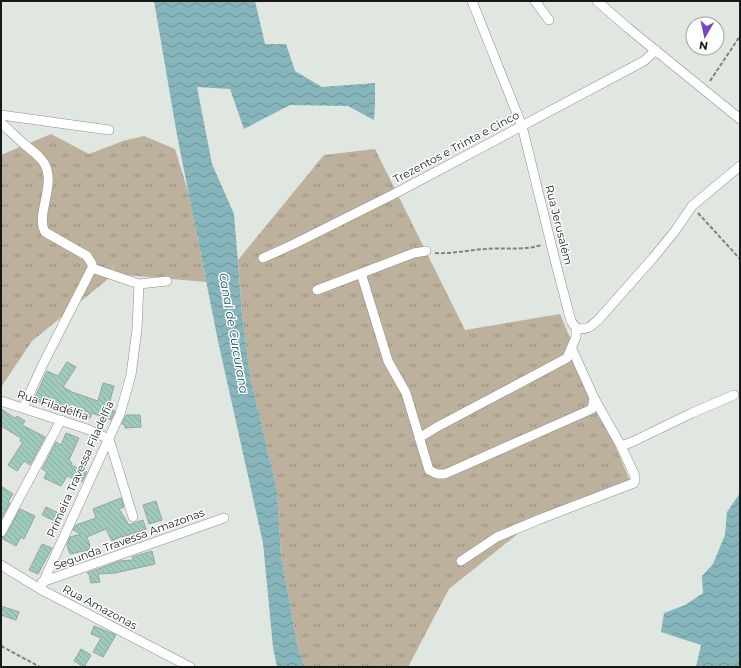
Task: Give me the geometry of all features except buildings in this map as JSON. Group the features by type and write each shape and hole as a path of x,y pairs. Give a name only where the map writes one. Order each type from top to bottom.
{"street":[{"name":"Rua Jerusalém","path":"472,1 522,126 571,321 576,328"},
{"path":"535,1 549,20"},
{"path":"597,1 740,119"},
{"name":"Trezentos e Trinta e Cinco","path":"263,258 342,220 522,126 644,61 656,50"},
{"path":"1,115 109,130"},
{"path":"1,123 37,154 45,163 48,174 48,187 42,228 45,232 87,256 91,260 92,268 43,364 23,408"},
{"path":"419,438 567,358 572,349 576,336 576,328 583,330 591,326 599,319 654,258 692,206 740,166"},
{"path":"317,290 414,253 426,251"},
{"path":"92,268 139,284 167,281"},
{"path":"361,273 388,361 406,394 429,470 437,474 445,474 592,409 594,398"},
{"name":"Primeira Travessa Filadelfia","path":"41,586 120,414 131,375 138,329 139,284"},
{"path":"461,561 497,537 540,518 634,484 635,476 621,446 594,398 572,349"},
{"path":"621,446 734,395"},
{"name":"Rua Filadélfia","path":"1,401 87,429 109,439"},
{"path":"1,532 61,420"},
{"path":"109,439 133,518"},
{"name":"Segunda Travessa Amazonas","path":"41,586 224,518"},
{"name":"Rua Amazonas","path":"1,565 190,667"}],"path":[{"path":"704,90 740,36"},
{"path":"692,206 740,259"},
{"path":"426,251 450,253 484,249 522,248 534,247 550,242"},
{"path":"1,646 40,667"}],"green space":[{"path":"51,134 89,154 123,141 144,136 175,149 189,195 206,282 114,274 113,262 113,275 32,341 1,387 1,155"},
{"path":"375,149 465,330 560,314 633,488 520,532 449,589 408,667 305,667 298,648 281,556 277,491 250,376 242,312 238,260 324,155"}],"water":[{"name":"Canal de Curcurana","path":"154,1 255,1 265,44 286,44 295,71 322,87 375,83 374,120 348,106 290,105 244,129 230,89 197,87 212,164 234,214 242,312 250,376 277,491 281,556 298,648 305,667 277,667 273,647 263,543 218,341 177,135"},
{"path":"740,493 740,667 696,667 701,645 661,632 664,613 685,605 703,593 702,576 713,564 725,535 727,512"}]}
